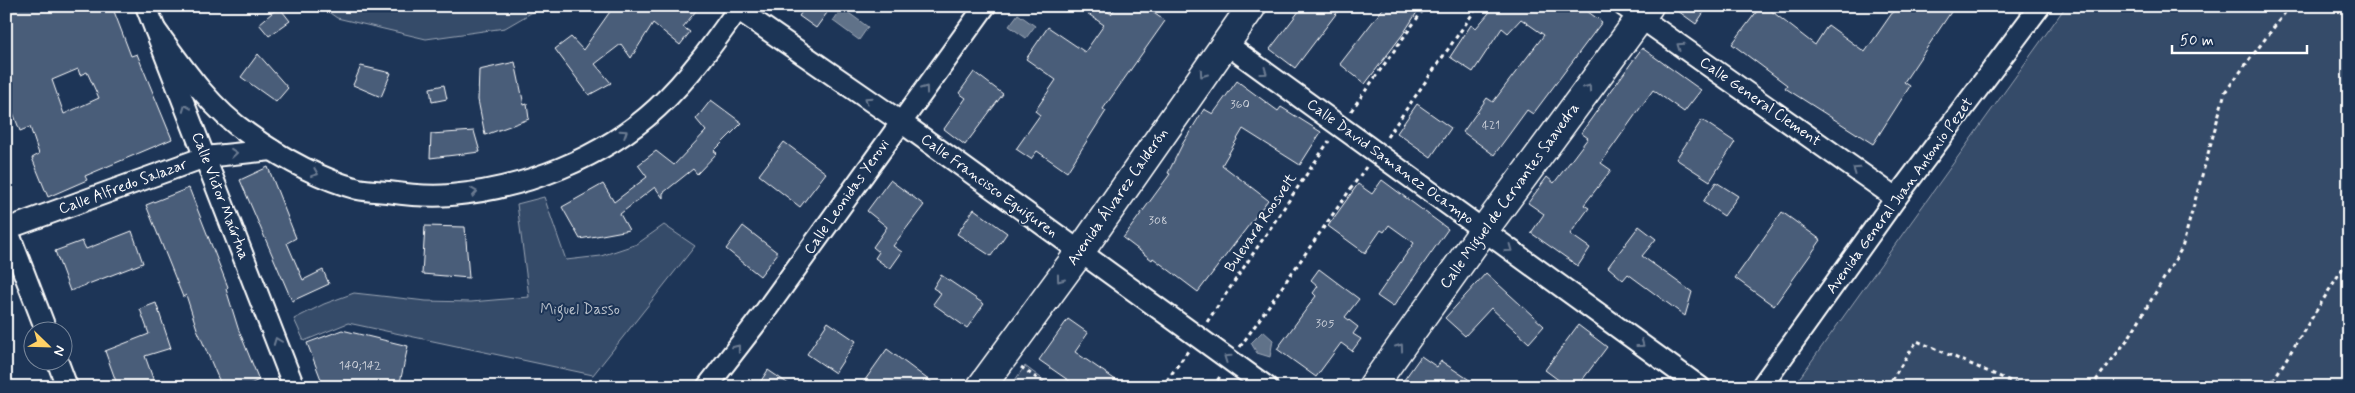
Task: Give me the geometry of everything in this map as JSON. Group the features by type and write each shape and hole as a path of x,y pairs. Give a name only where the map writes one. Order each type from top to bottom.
{"street":[{"name":"Calle Víctor Maúrtua","path":"146,6 294,387"},
{"name":"Calle Leonidas Yerovi","path":"707,387 764,313 985,6"},
{"name":"Avenida Álvarez Calderón","path":"981,387 1080,252 1252,6"},
{"name":"Avenida General Juan Antonio Pezet","path":"1761,387 1896,198 2040,6"},
{"path":"155,29 201,89 245,132 302,167 358,189 418,196 451,195 518,182 555,170 592,153 627,131 656,109 705,54 737,7"},
{"name":"Calle Francisco Eguiguren","path":"737,7 901,122 1267,387"},
{"name":"Calle General Clement","path":"1638,10 1896,198"},
{"name":"Calle Miguel de Cervantes Saavedra","path":"1372,387 1638,10"},
{"name":"Calle David Samanez Ocampo","path":"1225,43 1700,387"},
{"name":"Calle Alfredo Salazar","path":"7,228 205,157 272,150"},
{"path":"7,228 42,320"},
{"path":"61,370 67,387"}],"path":[{"path":"1348,116 1426,6"},
{"path":"1384,142 1478,6"},
{"path":"2091,387 2128,339 2182,248 2225,92 2290,6"},
{"name":"Bulevard Roosvelt","path":"1205,325 1335,133"},
{"path":"1239,349 1371,160"},
{"path":"2269,387 2349,258"},
{"path":"1887,387 1917,341 2024,387"},
{"path":"1162,387 1191,346"},
{"path":"1005,355 1049,387"},
{"path":"1213,387 1224,370"}],"green space":[{"path":"320,6 543,6 505,28 426,39 337,18"},
{"path":"2066,6 2349,6 2349,387 1793,387"},
{"name":"Miguel Dasso","path":"544,197 566,260 601,256 637,244 664,225 695,246 593,375 348,323 304,341 294,319 324,304 354,293 426,301 471,302 529,297 517,204"},
{"path":"1025,366 1053,387 1010,387"}],"shaded area":[{"path":"842,8 868,27 859,40 833,21"},
{"path":"1018,14 1035,26 1026,38 1009,26"},
{"path":"1263,331 1273,340 1270,357 1257,353 1251,343"}],"building":[{"path":"6,6 112,6 131,56 137,54 172,139 85,176 87,180 48,197 32,158 39,154 30,127 20,131 6,94","holes":["78,69 80,75 87,72 99,98 64,114 52,80"]},
{"path":"614,6 700,6 683,27 690,32 680,45 653,23 631,58 621,44 595,64 611,83 589,95 555,49 571,37 583,50"},
{"path":"806,6 832,6 816,28 799,16"},
{"path":"1077,6 1100,6 1111,14 1117,6 1144,6 1165,21 1103,109 1106,111 1067,172 1037,151 1031,159 1016,149 1040,115 1035,111 1056,80 1026,59 1048,27 1085,52 1104,25"},
{"path":"1303,6 1342,6 1295,68 1270,49"},
{"path":"1385,6 1421,6 1403,34 1365,84 1340,64"},
{"path":"1495,6 1580,6 1602,22 1533,114 1527,110 1494,155 1463,132 1487,98 1493,102 1544,35 1521,19 1508,33 1502,28 1473,72 1450,57 1471,25 1476,28"},
{"path":"1671,6 1708,6 1696,24"},
{"path":"1761,6 1765,6 1815,45 1828,25 1865,52 1897,6 1955,6 1904,82 1910,86 1873,144 1785,88 1787,85 1732,44"},
{"path":"279,7 290,21 269,36 259,24"},
{"path":"1642,48 1701,90 1684,112 1653,90 1601,163 1611,170 1584,205 1589,208 1570,234 1590,248 1578,266 1531,233 1544,214 1528,203 1547,177 1554,183 1588,138 1581,133"},
{"path":"258,54 288,88 276,102 241,77"},
{"path":"515,62 524,105 527,104 529,119 485,135 478,100 479,70"},
{"path":"361,66 391,73 381,97 353,85"},
{"path":"974,72 1003,94 965,145 944,129 966,98 959,93"},
{"path":"1237,81 1278,111 1281,107 1321,132 1300,165 1243,129 1222,165 1268,200 1198,292 1123,238 1170,174 1168,173 1183,143 1204,109 1213,114"},
{"path":"444,85 447,99 432,102 430,88"},
{"path":"711,100 742,123 714,151 717,153 697,174 693,169 663,193 663,198 655,187 620,214 629,230 580,239 562,207 603,184 614,202 647,177 638,165 656,151 674,165 706,131 696,119"},
{"path":"1417,104 1451,128 1431,157 1397,133"},
{"path":"1702,120 1735,142 1710,181 1676,159"},
{"path":"474,131 480,152 430,158 431,134"},
{"path":"784,142 826,173 800,207 759,175"},
{"path":"268,167 296,238 287,243 303,280 323,270 329,284 292,301 240,180"},
{"path":"890,180 924,205 893,246 902,252 890,269 875,258 879,252 873,247 887,227 867,211"},
{"path":"1382,180 1448,229 1393,307 1377,296 1414,243 1389,225 1384,232 1381,230 1365,253 1328,226 1358,184 1372,194"},
{"path":"1716,182 1738,196 1724,216 1703,202"},
{"path":"189,188 228,287 226,289 238,328 259,380 244,387 222,387 197,329 186,295 183,297 146,205"},
{"path":"974,209 1007,233 991,256 957,234"},
{"path":"1782,212 1821,240 1774,306 1735,278"},
{"path":"425,226 465,227 469,278 422,274"},
{"path":"743,226 778,253 760,276 726,249"},
{"path":"1639,226 1656,239 1642,256 1692,292 1685,316 1628,274 1623,280 1608,267"},
{"path":"132,231 143,263 70,291 55,251 82,241 86,249"},
{"path":"1319,269 1359,299 1345,317 1358,327 1353,334 1361,339 1352,351 1341,343 1316,377 1277,349 1316,296 1313,293 1318,286 1311,280"},
{"path":"1486,273 1544,326 1529,343 1491,308 1465,336 1445,318"},
{"path":"941,275 984,304 967,328 933,304 941,293 933,288"},
{"path":"156,303 171,348 145,356 156,387 118,387 105,351 149,334 140,309"},
{"path":"1068,319 1088,333 1075,352 1126,387 1078,387 1039,360"},
{"path":"828,322 856,341 835,373 807,354"},
{"path":"1578,325 1607,347 1577,387 1568,387 1545,370"},
{"path":"342,330 408,346 399,387 324,387 307,343"},
{"path":"887,349 938,387 860,387"},
{"path":"1421,356 1437,367 1441,361 1480,387 1399,387"},
{"path":"768,370 793,387 757,387"}]}
